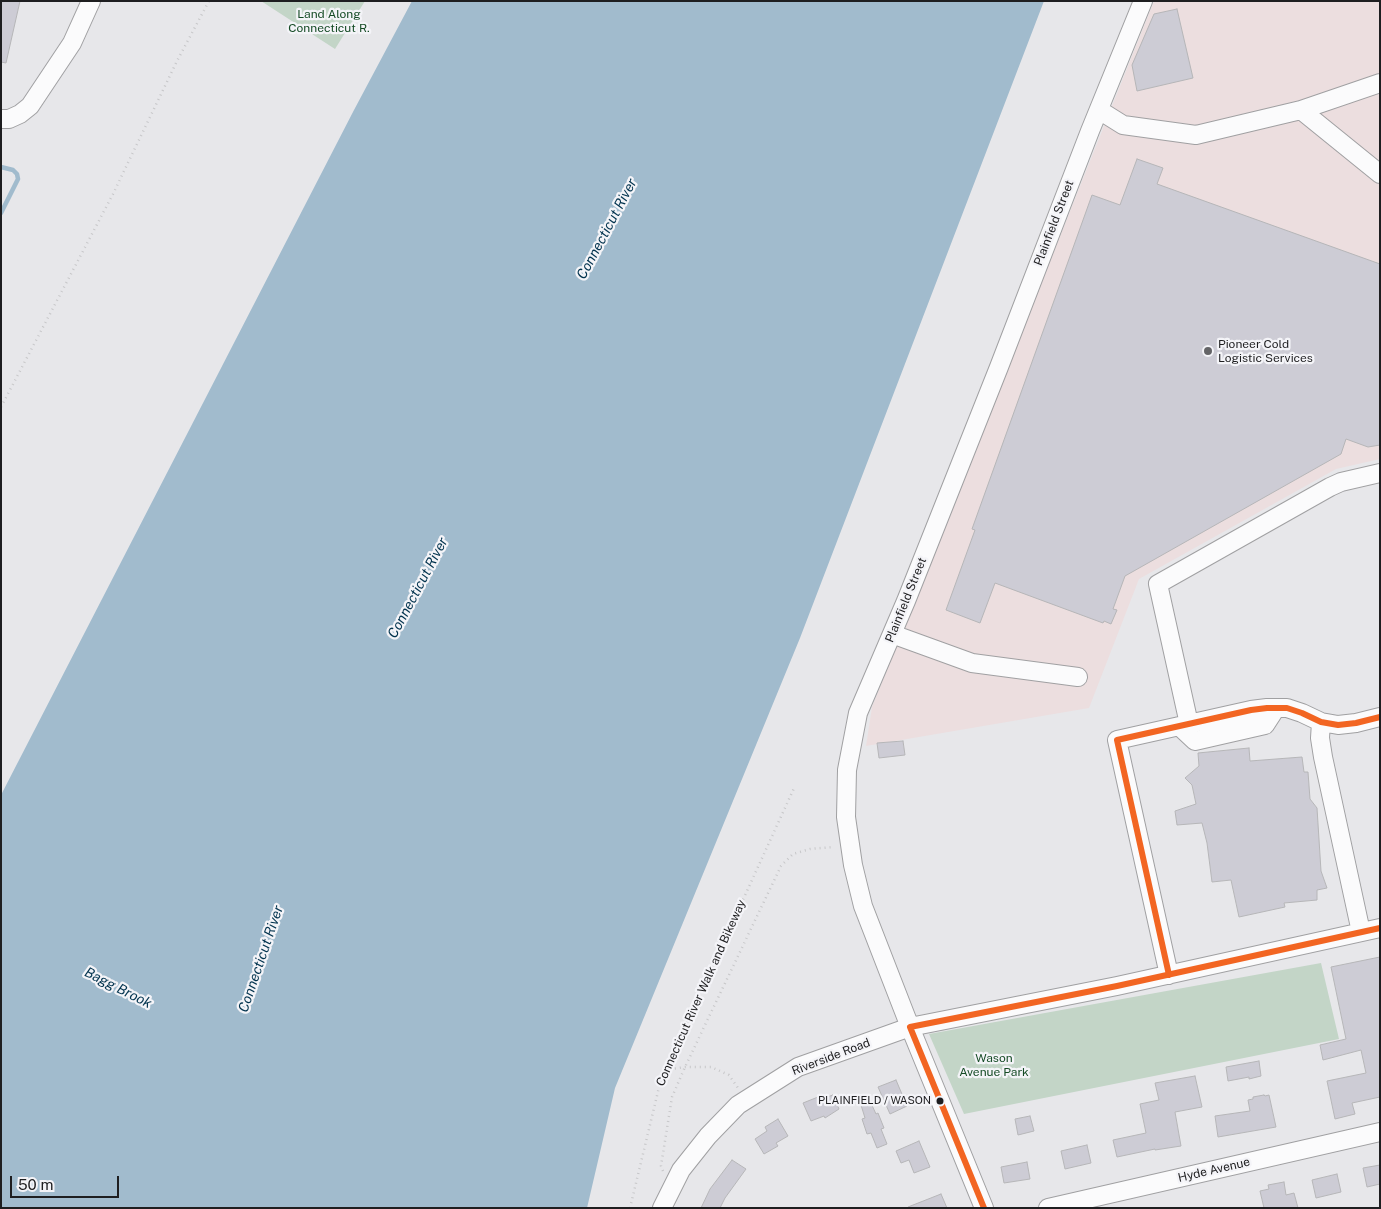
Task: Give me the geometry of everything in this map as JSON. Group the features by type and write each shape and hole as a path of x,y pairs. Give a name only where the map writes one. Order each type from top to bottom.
{"street":[{"path":"1,119 20,114 30,106 72,43 91,1"},
{"name":"Plainfield Street","path":"984,1208 863,906 853,865 846,817 847,770 858,713 892,634 999,367 1098,110 1143,1"},
{"path":"1098,110 1123,125 1196,135 1301,110 1380,83"},
{"path":"1301,110 1380,174"},
{"path":"1184,725 1158,584 1330,487 1341,482 1380,473"},
{"path":"892,634 972,663 1078,677"},
{"path":"1169,975 1117,740 1251,710 1287,708 1321,722 1338,724 1356,723 1380,717"},
{"path":"1321,722 1322,757 1361,932"},
{"name":"Riverside Road","path":"662,1208 681,1170 708,1136 738,1105 798,1067 910,1027 1169,975 1380,928"},
{"name":"Hyde Avenue","path":"1048,1208 1380,1132"}],"path":[{"path":"1,407 113,194 177,61 209,1"},
{"name":"Connecticut River Walk and Bikeway","path":"630,1208 658,1088 664,1070 795,786"},
{"path":"672,1187 661,1166 672,1097 781,866 793,854 810,850 850,846"},
{"path":"664,1070 685,1067 711,1067 729,1075 746,1100"}],"shaded area":[{"name":"Pioneer Cold Logistic Services","path":"1154,1 1380,1 1380,459 1336,469 1139,579 1089,708 866,746 872,707"}],"green space":[{"name":"Land Along Connecticut R.","path":"261,1 365,1 335,49"},
{"name":"Wason Avenue Park","path":"1321,963 1339,1039 964,1114 929,1034"}],"water":[{"path":"412,1 1044,1 800,638 615,1088 587,1208 1,1208 1,795"}],"building":[{"path":"1,1 20,1 6,63 1,62"},
{"path":"1177,9 1193,78 1137,91 1132,65 1154,14"},
{"name":"Pioneer Cold Logistic Services","path":"1137,159 1163,168 1157,184 1380,264 1380,445 1368,447 1346,439 1341,454 1125,576 1113,609 1117,610 1111,624 1104,621 1103,623 995,583 980,623 946,610 975,530 972,529 1092,195 1120,205"},
{"path":"903,741 905,755 879,758 877,743"},
{"path":"1249,748 1250,761 1302,757 1304,772 1308,772 1310,799 1317,808 1321,871 1327,888 1317,890 1317,900 1284,903 1285,907 1239,917 1231,880 1212,882 1207,843 1202,823 1177,825 1175,811 1196,804 1192,785 1185,778 1199,766 1198,753"},
{"path":"1380,957 1380,1097 1352,1103 1355,1114 1335,1119 1327,1081 1366,1073 1361,1050 1323,1060 1320,1045 1346,1039 1331,967"},
{"path":"1259,1061 1261,1076 1228,1081 1226,1067"},
{"path":"1195,1076 1202,1107 1175,1112 1181,1146 1117,1157 1113,1140 1146,1133 1140,1104 1159,1100 1155,1083"},
{"path":"896,1080 907,1106 890,1114 878,1087"},
{"path":"833,1095 839,1109 825,1118 824,1116 811,1121 803,1103 818,1097 819,1100"},
{"path":"1269,1095 1276,1127 1218,1137 1215,1116 1250,1111 1248,1100"},
{"path":"870,1101 876,1114 878,1113 884,1128 881,1129 887,1144 877,1148 871,1133 867,1134 862,1119 865,1118 861,1105"},
{"path":"1030,1116 1034,1131 1018,1135 1015,1119"},
{"path":"778,1119 788,1136 776,1143 778,1146 764,1154 755,1139 767,1131 765,1127"},
{"path":"919,1141 930,1167 914,1173 909,1160 901,1163 896,1151"},
{"path":"1087,1145 1091,1163 1065,1169 1061,1151"},
{"path":"732,1160 746,1169 720,1208 701,1208 710,1189"},
{"path":"1027,1162 1030,1179 1004,1183 1001,1167"},
{"path":"1380,1165 1380,1184 1367,1187 1363,1168"},
{"path":"1337,1174 1341,1192 1316,1198 1312,1180"},
{"path":"1284,1182 1286,1195 1294,1193 1298,1208 1264,1208 1260,1191 1269,1189 1268,1185"},
{"path":"941,1194 947,1208 908,1207"}],"waterway":[{"path":"1,167 13,170 17,174 18,179 1,213"}],"transit line":[{"path":"1169,975 1117,740 1267,708 1287,708 1321,722 1338,725 1380,717"},
{"path":"984,1208 910,1027 1117,986 1380,928"}],"place":[{"name":"Pioneer Cold Logistic Services","path":"1208,351"},
{"name":"PLAINFIELD / WASON","path":"940,1101"}],"water label":[{"name":"Connecticut River","path":"607,229"},
{"name":"Connecticut River","path":"418,588"},
{"name":"Connecticut River","path":"261,959"},
{"name":"Bagg Brook","path":"118,988"}]}
